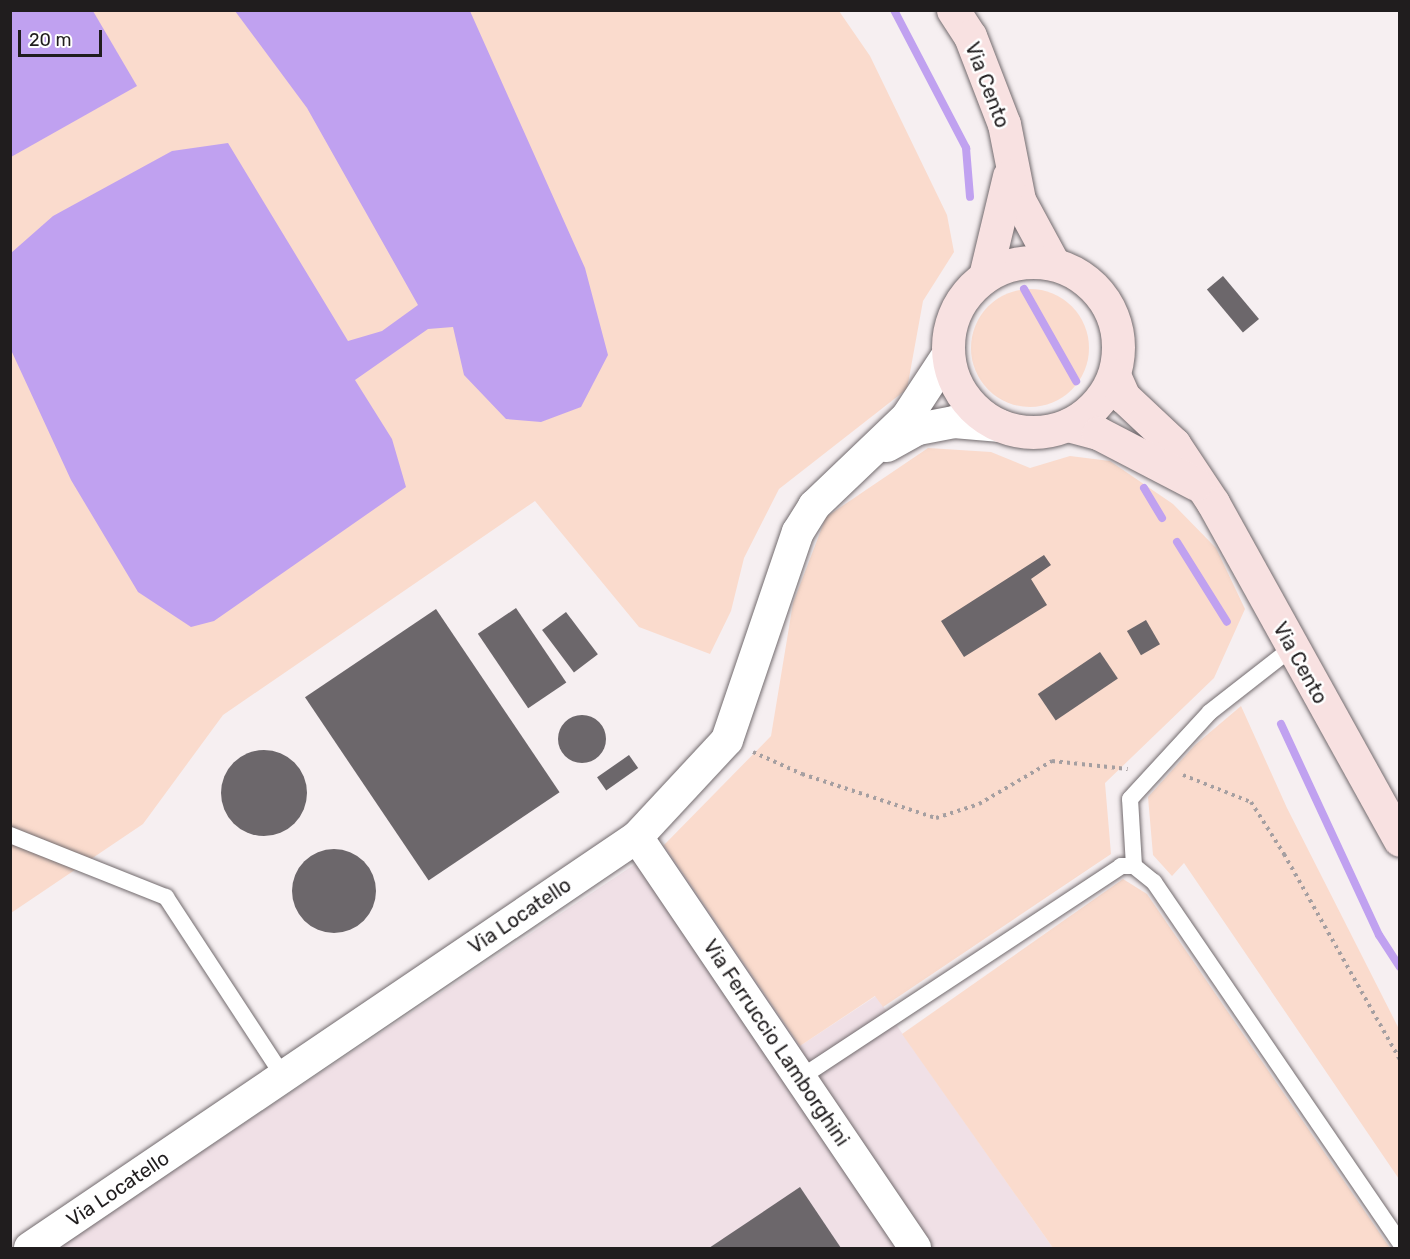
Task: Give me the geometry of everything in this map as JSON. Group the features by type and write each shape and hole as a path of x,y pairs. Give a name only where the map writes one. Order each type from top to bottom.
{"main road":[{"name":"Via Cento","path":"953,10 970,36 998,106 1019,200 1053,263"},
{"name":"Via Cento","path":"985,276 1005,207 1011,163"},
{"name":"Via Cento","path":"1030,261 1053,263 1075,272 1094,286 1108,306 1116,327 1118,351 1114,375 1104,395 1088,413 1068,425 1046,432 1023,432 1000,426 980,415 964,398 947,356 955,311 985,276 1006,265 1030,261"},
{"name":"Via Cento","path":"1114,375 1125,397 1174,444 1200,487 1213,503 1400,840"},
{"name":"Via Cento","path":"1068,425 1117,441 1200,487"}],"street":[{"name":"Via Locatello","path":"30,1248 637,837 727,740 798,532 814,506 907,417 947,356"},
{"name":"Via Locatello","path":"863,460 918,429 954,422 1000,426"},
{"name":"Via Ferruccio Lamborghini","path":"637,837 915,1248"}],"lane":[{"path":"1134,866 1130,799 1152,772 1210,712 1292,648"},
{"path":"10,835 166,897 284,1077"},
{"path":"800,1078 1121,866 1134,866 1154,882 1400,1243"}],"path":[{"path":"727,740 802,774 936,818 979,804 1052,761 1193,777 1251,802 1284,854 1400,1060"}],"shaded area":[{"path":"11,10 93,11 137,86 11,157"},
{"path":"11,11 839,11 870,56 947,215 954,252 923,301 907,389 779,489 744,558 731,611 710,654 639,627 535,501 223,715 143,824 11,913"},
{"path":"235,11 470,11 585,268 608,355 581,407 541,422 506,419 464,375 453,327 428,329 355,380 392,439 406,487 214,621 191,627 138,592 71,480 11,350 11,253 53,216 172,151 228,143 348,341 382,331 418,305 307,108"},
{"path":"1030,289 1063,299 1079,315 1089,348 1079,381 1063,397 1030,407 997,397 981,381 971,348 981,315 997,299"},
{"path":"928,448 991,452 1030,468 1070,456 1110,461 1173,504 1216,548 1245,609 1214,678 1105,783 1111,854 883,1007 875,996 800,1046 664,845 771,736 793,603 826,517"},
{"path":"1241,706 1287,808 1399,1029 1399,1179 1184,863 1172,876 1153,855 1148,797 1195,745"},
{"path":"664,845 800,1046 876,996 1053,1248 56,1248"},
{"path":"1123,879 1147,894 1390,1248 1053,1248 902,1034"}],"building":[{"path":"1223,276 1259,319 1243,332 1207,289"},
{"path":"1044,555 1051,565 1031,579 1047,605 964,657 941,621"},
{"path":"516,608 566,683 528,708 478,634"},
{"path":"436,609 560,792 429,881 305,697"},
{"path":"566,612 598,654 574,672 542,630"},
{"path":"1146,620 1160,644 1141,655 1127,631"},
{"path":"1100,652 1118,679 1056,720 1038,694"},
{"path":"582,715 599,722 606,739 599,756 582,763 565,756 558,739 565,722"},
{"path":"264,750 288,757 300,769 307,793 300,817 288,829 264,836 240,829 228,817 221,793 228,769 240,757"},
{"path":"629,755 638,768 606,790 597,777"},
{"path":"334,849 350,852 364,861 373,875 376,891 373,907 364,921 350,930 334,933 318,930 304,921 295,907 292,891 295,875 304,861 318,852"},
{"path":"800,1187 841,1248 709,1248"}],"waterway":[{"path":"894,10 966,148 970,197"},
{"path":"1024,289 1076,381"},
{"path":"1144,488 1162,518"},
{"path":"1177,542 1227,622"},
{"path":"1281,724 1379,935 1400,967"}]}
